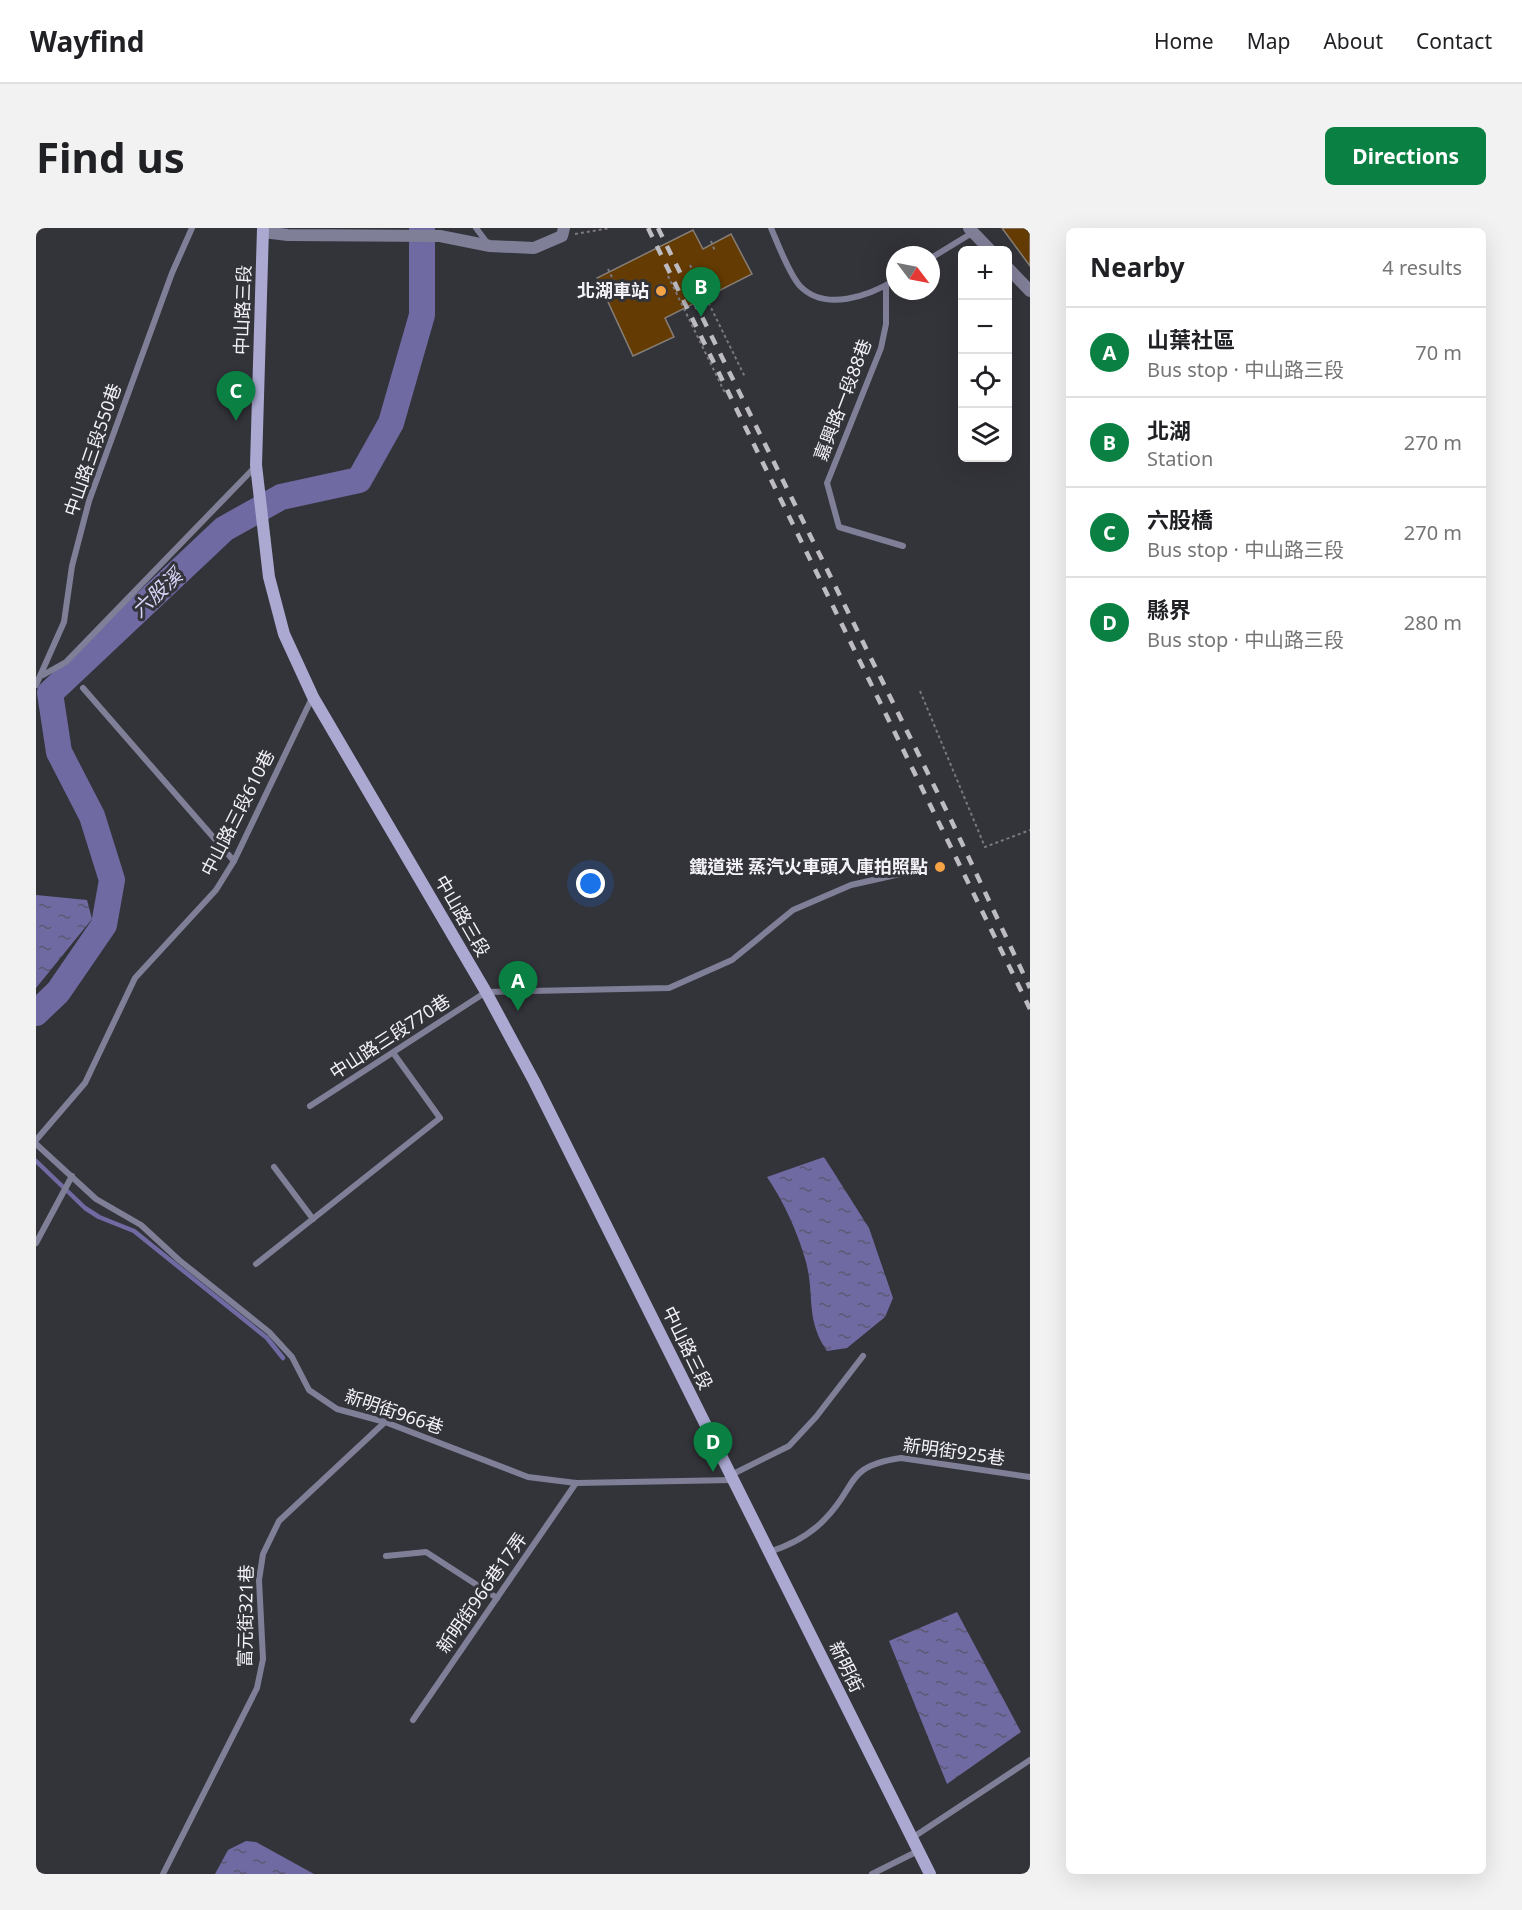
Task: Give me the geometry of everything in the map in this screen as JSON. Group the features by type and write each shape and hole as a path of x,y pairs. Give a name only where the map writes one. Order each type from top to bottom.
{"street":[{"path":"440,236 454,228"},
{"path":"263,230 288,235 440,236 490,246 534,248 563,232"},
{"name":"中山路三段","path":"263,230 256,465 269,577 284,634 313,697 486,993 534,1081 731,1478"},
{"path":"971,230 986,246"},
{"path":"1012,272 1030,291"},
{"name":"新明街","path":"731,1478 930,1874"}],"lane":[{"name":"中山路三段550巷","path":"36,685 64,622 72,566 89,501 172,273 192,228"},
{"path":"476,228 490,246"},
{"path":"771,228 799,285 810,294 829,301 853,297 886,286"},
{"path":"940,252 971,230"},
{"name":"嘉興路一段88巷","path":"886,300 886,324 880,348 827,483 839,527 903,546"},
{"path":"42,675 66,662 256,465"},
{"path":"83,688 234,861"},
{"name":"中山路三段610巷","path":"36,1142 85,1083 135,978 216,890 234,861 313,697"},
{"path":"486,993 669,988 732,960 794,910 851,885 927,868"},
{"name":"中山路三段770巷","path":"310,1106 486,993"},
{"path":"256,1264 440,1118 394,1054"},
{"name":"新明街966巷","path":"36,1142 96,1199 141,1225 179,1260 269,1332 292,1357 309,1390 336,1409 386,1422 528,1478 576,1484 731,1478"},
{"path":"274,1167 313,1219"},
{"path":"36,1243 72,1176"},
{"path":"731,1478 789,1446 816,1417 863,1356"},
{"name":"富元街321巷","path":"162,1874 257,1688 263,1659 259,1580 263,1554 279,1521 386,1422"},
{"name":"新明街925巷","path":"769,1552 795,1544 826,1519 854,1476 867,1465 881,1461 901,1458 1030,1478"},
{"name":"新明街966巷17弄","path":"413,1720 576,1484"},
{"path":"386,1556 426,1552 497,1598"},
{"path":"911,1838 1030,1760"},
{"path":"872,1874 918,1851"}],"path":[{"path":"563,232 610,228"},
{"path":"711,241 715,251"},
{"path":"690,265 745,377"},
{"path":"608,269 622,298"},
{"path":"668,276 725,393"},
{"path":"920,691 985,847 1030,830"}],"water":[{"path":"36,895 87,900 92,919 36,988"},
{"path":"824,1157 869,1228 893,1298 885,1317 847,1348 827,1351 813,1318 809,1274 799,1240 785,1207 767,1177"},
{"path":"957,1612 1021,1732 947,1784 889,1641"},
{"path":"246,1841 256,1842 314,1874 215,1874 228,1850"}],"building":[{"path":"1002,228 1030,228 1030,266"},
{"name":"北湖車站","path":"693,230 703,249 731,234 752,274 665,318 674,337 633,356 597,278"}],"waterway":[{"name":"六股溪","path":"36,1013 58,992 104,925 112,880 92,816 59,752 50,693 224,529 281,497 359,480 391,423 422,315 422,228"},
{"path":"36,1161 85,1208 99,1217 134,1231 267,1338 283,1358"}],"railway":[{"path":"648,228 1030,1009"},
{"path":"658,228 952,822 1030,988"}],"place":[{"name":"北湖車站","path":"661,291"},
{"name":"北湖","path":"701,317"},
{"name":"六股橋","path":"236,421"},
{"name":"鐵道迷 蒸汽火車頭入庫拍照點","path":"940,867"},
{"name":"山葉社區","path":"518,1011"},
{"name":"縣界","path":"713,1472"}]}
